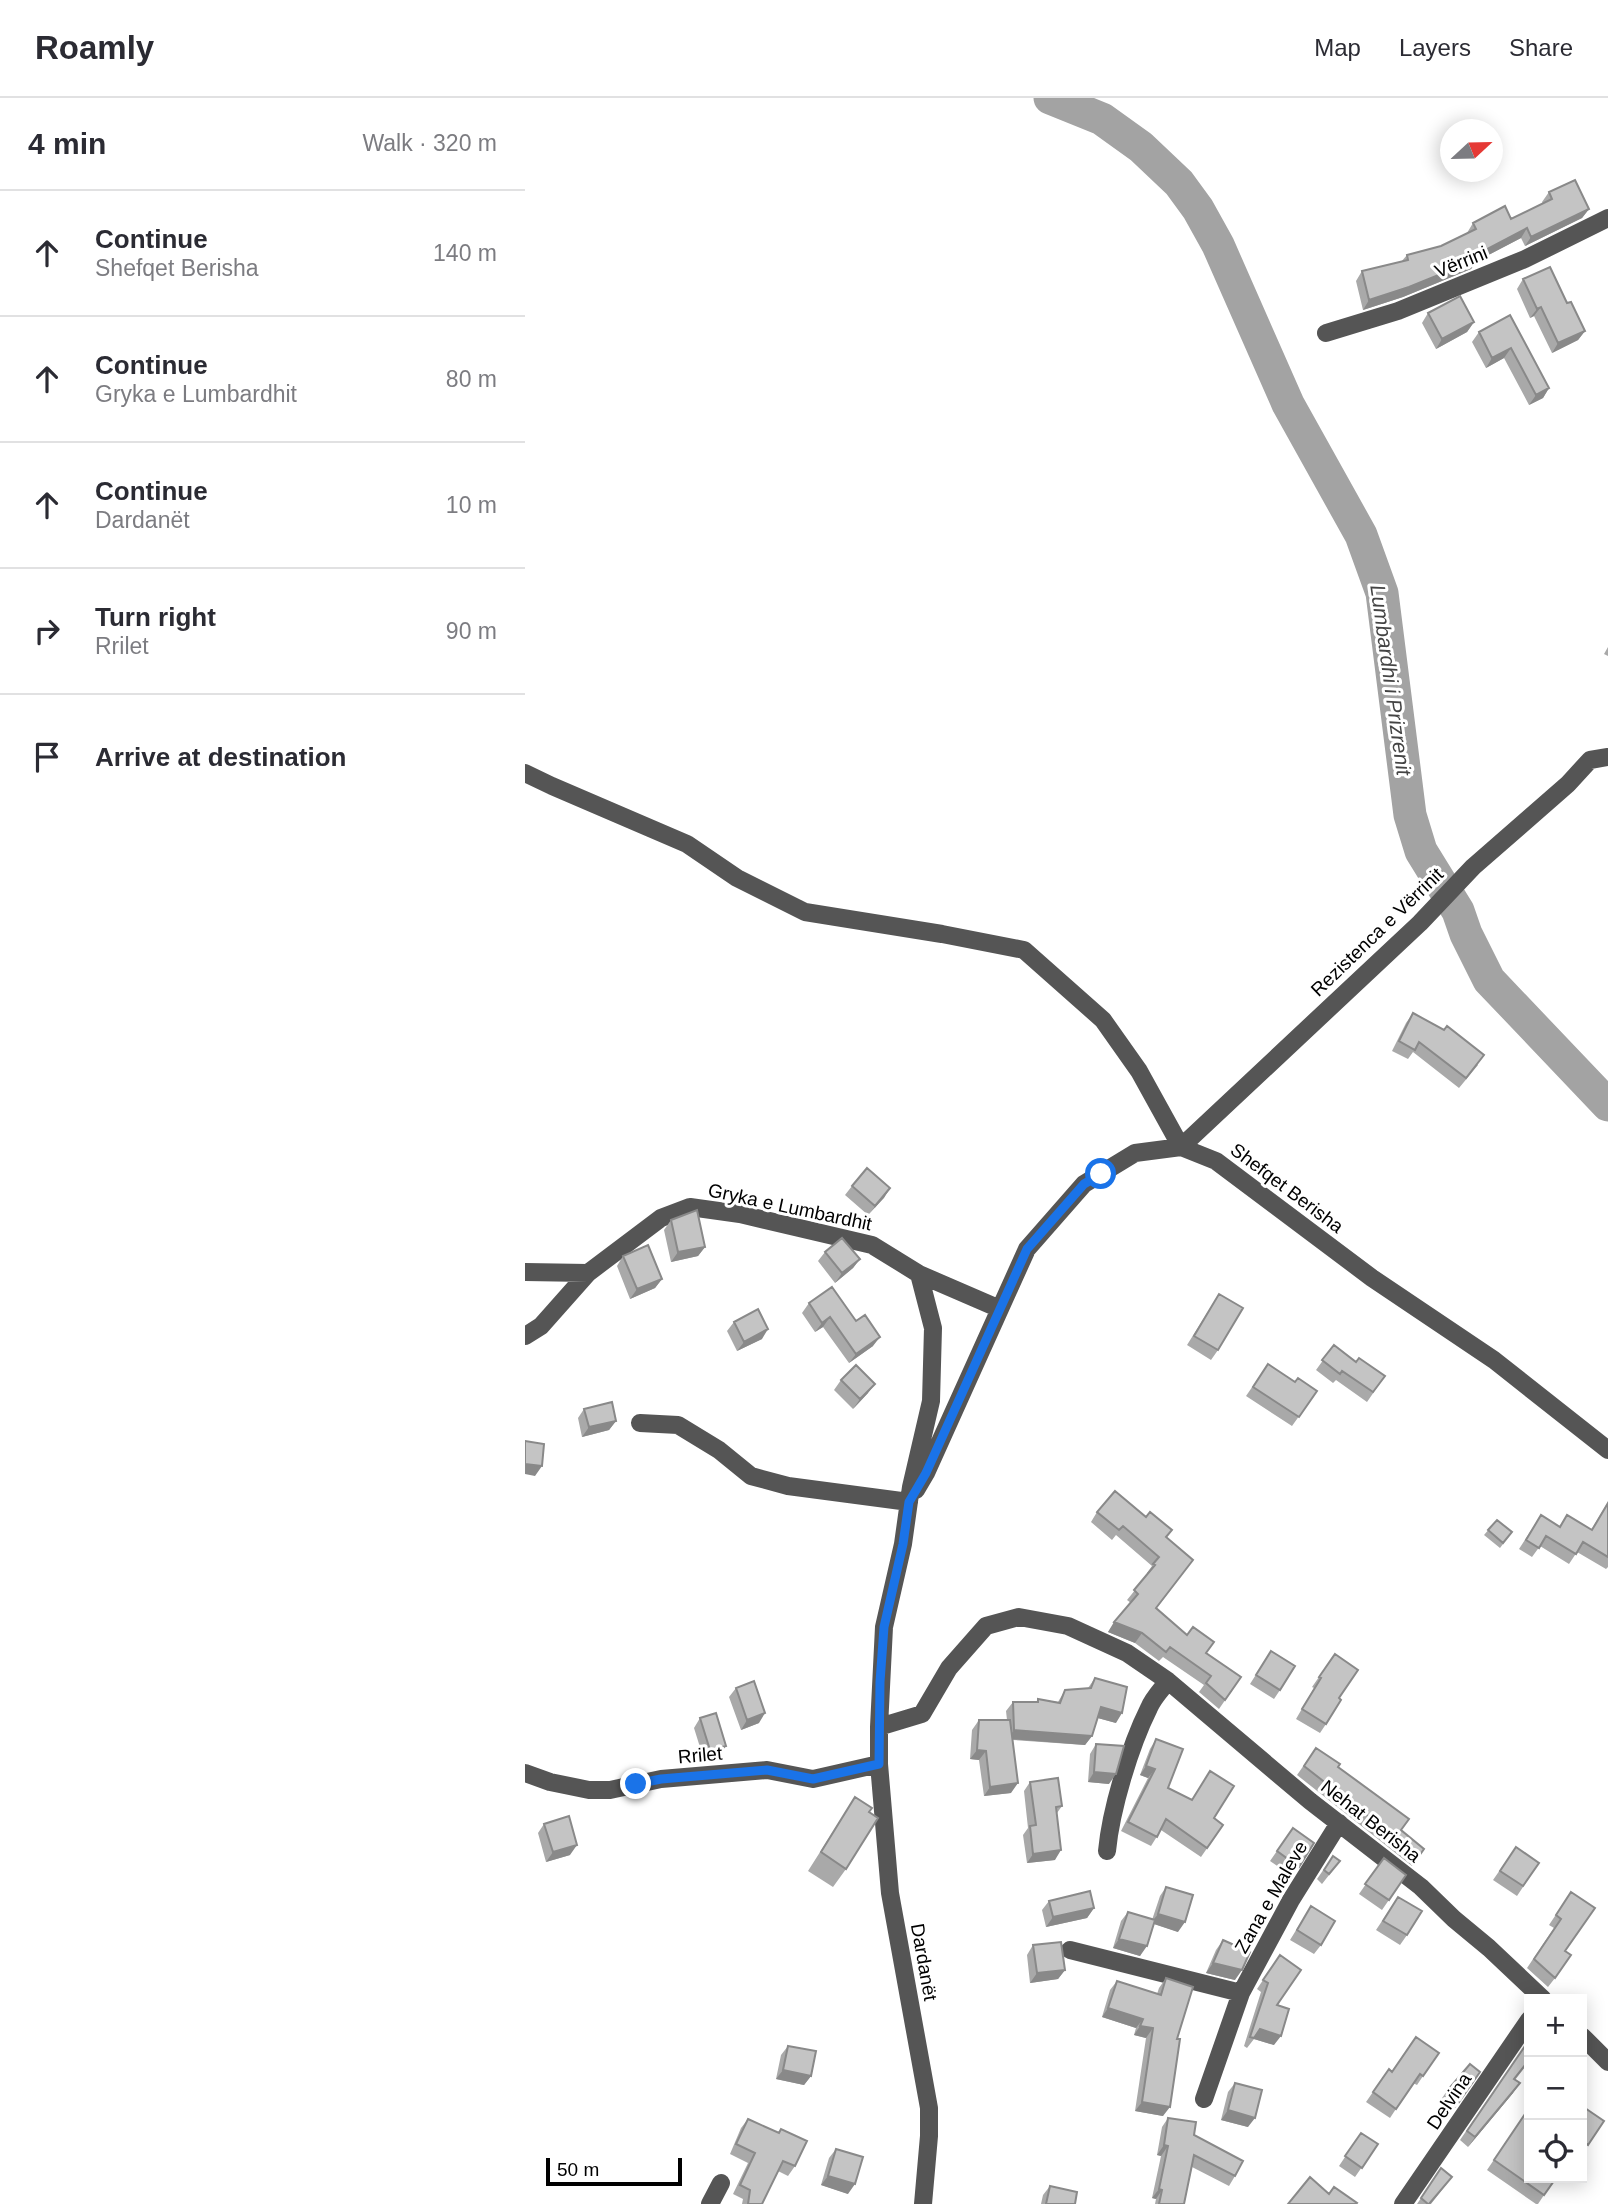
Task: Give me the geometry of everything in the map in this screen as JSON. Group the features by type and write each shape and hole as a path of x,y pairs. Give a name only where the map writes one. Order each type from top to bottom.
{"street":[{"name":"Vërrini","path":"1326,333 1398,311 1525,259 1608,218"},
{"name":"Rezistenca e Vërrinit","path":"1181,1147 1420,923 1473,867 1568,784 1590,760 1608,757"},
{"path":"525,773 687,844 737,878 805,912 942,933 1024,950 1103,1020 1139,1072 1181,1147"},
{"name":"Shefqet Berisha","path":"909,1502 926,1473 1027,1249 1084,1184 1135,1153 1181,1147 1216,1161 1373,1278 1494,1360 1608,1450"},
{"name":"Gryka e Lumbardhit","path":"525,1336 541,1326 588,1273 661,1218 689,1207 740,1214 872,1245 919,1274 1000,1309"},
{"path":"525,1272 588,1273"},
{"path":"879,1727 884,1627 932,1401 933,1328 919,1274"},
{"path":"640,1423 678,1425 719,1450 751,1476 788,1486 909,1502"},
{"name":"Nehat Berisha","path":"879,1727 922,1714 949,1668 986,1626 1019,1617 1068,1626 1127,1653 1168,1681 1339,1823 1421,1887 1538,1994"},
{"path":"1107,1851 1110,1822 1135,1744 1150,1706 1168,1681"},
{"name":"Dardanët","path":"879,1727 879,1764 890,1893 929,2108 929,2146 923,2204"},
{"name":"Rrilet","path":"525,1773 550,1782 589,1790 610,1790 661,1779 767,1770 813,1779 879,1764"},
{"name":"Zana e Maleve","path":"1204,2099 1241,1993 1291,1900 1339,1823"},
{"path":"1070,1950 1241,1993"},
{"name":"Delvina","path":"1402,2204 1524,2027"},
{"path":"1587,2041 1608,2062"},
{"path":"710,2204 721,2183"}],"building":[{"path":"1575,180 1589,209 1531,237 1527,228 1476,255 1478,259 1369,300 1362,271 1408,260 1407,255 1441,246 1476,229 1473,223 1505,206 1511,219 1552,199 1549,192"},
{"path":"1550,267 1567,303 1571,302 1585,331 1558,343 1541,307 1537,309 1523,279"},
{"path":"1460,296 1474,322 1442,339 1428,313"},
{"path":"1510,315 1549,388 1536,395 1511,348 1492,358 1479,332"},
{"path":"1413,1013 1444,1030 1447,1026 1484,1055 1466,1078 1419,1042 1415,1050 1399,1041"},
{"path":"867,1168 890,1188 875,1206 852,1186"},
{"path":"697,1210 705,1247 678,1252 671,1220"},
{"path":"842,1238 860,1259 842,1273 825,1252"},
{"path":"648,1245 662,1279 637,1289 623,1256"},
{"path":"832,1287 856,1321 865,1315 880,1337 856,1354 830,1317 822,1323 809,1303"},
{"path":"1219,1294 1243,1308 1218,1350 1194,1336"},
{"path":"758,1309 768,1329 744,1342 734,1322"},
{"path":"1334,1345 1356,1362 1359,1358 1385,1376 1373,1392 1342,1371 1340,1374 1322,1360"},
{"path":"1268,1364 1295,1382 1298,1378 1317,1391 1299,1417 1253,1387"},
{"path":"856,1365 875,1384 860,1399 841,1380"},
{"path":"612,1402 616,1421 589,1427 584,1409"},
{"path":"525,1441 544,1444 542,1466 525,1464"},
{"path":"1115,1491 1146,1517 1150,1512 1172,1530 1166,1537 1193,1560 1156,1608 1187,1635 1193,1627 1214,1642 1206,1653 1241,1677 1225,1700 1206,1683 1211,1676 1170,1647 1166,1652 1142,1633 1114,1622 1138,1594 1134,1590 1159,1557 1123,1526 1119,1530 1097,1512"},
{"path":"1608,1503 1608,1557 1583,1542 1576,1554 1546,1536 1539,1548 1526,1540 1541,1515 1560,1527 1567,1515 1592,1530"},
{"path":"1497,1520 1512,1532 1503,1543 1488,1530"},
{"path":"1271,1651 1295,1666 1280,1690 1256,1675"},
{"path":"1335,1654 1358,1670 1326,1724 1302,1709"},
{"path":"1095,1678 1127,1687 1122,1713 1101,1707 1092,1736 1014,1730 1013,1702 1038,1702 1038,1699 1060,1703 1065,1690 1091,1688"},
{"path":"754,1681 765,1713 747,1720 736,1688"},
{"path":"716,1713 726,1746 710,1750 700,1718"},
{"path":"979,1720 1010,1720 1018,1783 990,1787 986,1751 977,1750"},
{"path":"1156,1739 1183,1749 1168,1788 1192,1800 1210,1771 1234,1786 1214,1818 1223,1825 1207,1848 1166,1819 1157,1837 1128,1822 1155,1769 1146,1766"},
{"path":"1096,1744 1124,1746 1116,1774 1094,1772"},
{"path":"1316,1748 1409,1819 1401,1830 1424,1849 1419,1856 1304,1766"},
{"path":"1058,1778 1062,1806 1056,1807 1061,1850 1033,1854 1030,1826 1036,1825 1030,1782"},
{"path":"855,1797 872,1808 869,1812 878,1818 846,1869 821,1852"},
{"path":"569,1816 577,1845 553,1852 544,1824"},
{"path":"1293,1828 1314,1843 1299,1867 1277,1851"},
{"path":"1516,1847 1539,1863 1523,1886 1500,1871"},
{"path":"1333,1856 1340,1861 1329,1874 1324,1870"},
{"path":"1384,1858 1406,1875 1389,1900 1365,1884"},
{"path":"1166,1887 1193,1895 1185,1922 1158,1914"},
{"path":"1090,1891 1094,1908 1053,1917 1049,1901"},
{"path":"1571,1892 1595,1908 1565,1951 1571,1955 1555,1978 1534,1959 1561,1919 1556,1915"},
{"path":"1398,1897 1422,1911 1407,1935 1383,1921"},
{"path":"1311,1906 1335,1921 1321,1945 1297,1930"},
{"path":"1128,1912 1155,1920 1147,1946 1119,1939"},
{"path":"1223,1940 1250,1952 1242,1970 1213,1963"},
{"path":"1061,1942 1065,1970 1037,1973 1033,1945"},
{"path":"1280,1955 1301,1970 1277,2005 1289,2009 1281,2036 1260,2029 1254,2038 1250,2037 1268,1983 1263,1980"},
{"path":"1166,1978 1193,1987 1177,2039 1180,2039 1170,2107 1142,2102 1153,2028 1140,2026 1143,2019 1108,2008 1117,1981 1161,1995"},
{"path":"1416,2037 1439,2053 1423,2076 1420,2074 1396,2109 1373,2092 1389,2069 1392,2072"},
{"path":"788,2046 816,2051 811,2076 783,2070"},
{"path":"1524,2047 1524,2066 1514,2079 1520,2083 1475,2137 1467,2131"},
{"path":"1470,2064 1480,2072 1459,2102 1447,2091"},
{"path":"1235,2083 1262,2090 1255,2118 1228,2110"},
{"path":"1587,2109 1604,2121 1587,2144"},
{"path":"1524,2115 1524,2181 1494,2160"},
{"path":"1168,2118 1196,2122 1194,2135 1243,2161 1235,2176 1194,2155 1184,2204 1159,2204 1162,2190 1159,2189 1168,2146 1164,2145"},
{"path":"748,2119 779,2133 781,2129 807,2141 795,2166 783,2161 762,2204 748,2204 750,2190 740,2185 755,2153 736,2144"},
{"path":"1361,2133 1378,2144 1362,2168 1345,2156"},
{"path":"836,2149 863,2157 855,2184 828,2176"},
{"path":"1441,2168 1452,2177 1428,2204 1421,2198"},
{"path":"1310,2177 1329,2194 1334,2187 1357,2203 1288,2204"},
{"path":"1527,2183 1552,2183 1544,2195"},
{"path":"1050,2186 1077,2192 1075,2204 1046,2204"}],"waterway":[{"name":"Lumbardhi i Prizrenit","path":"1050,98 1102,119 1141,147 1179,183 1198,209 1218,245 1288,404 1361,535 1382,593 1410,815 1421,851 1458,911 1466,934 1489,980 1608,1105"}],"route":[{"path":"636,1784 661,1779 767,1770 813,1779 879,1764 884,1627 903,1544 909,1502 926,1473 1027,1249 1084,1184 1101,1174"}]}
